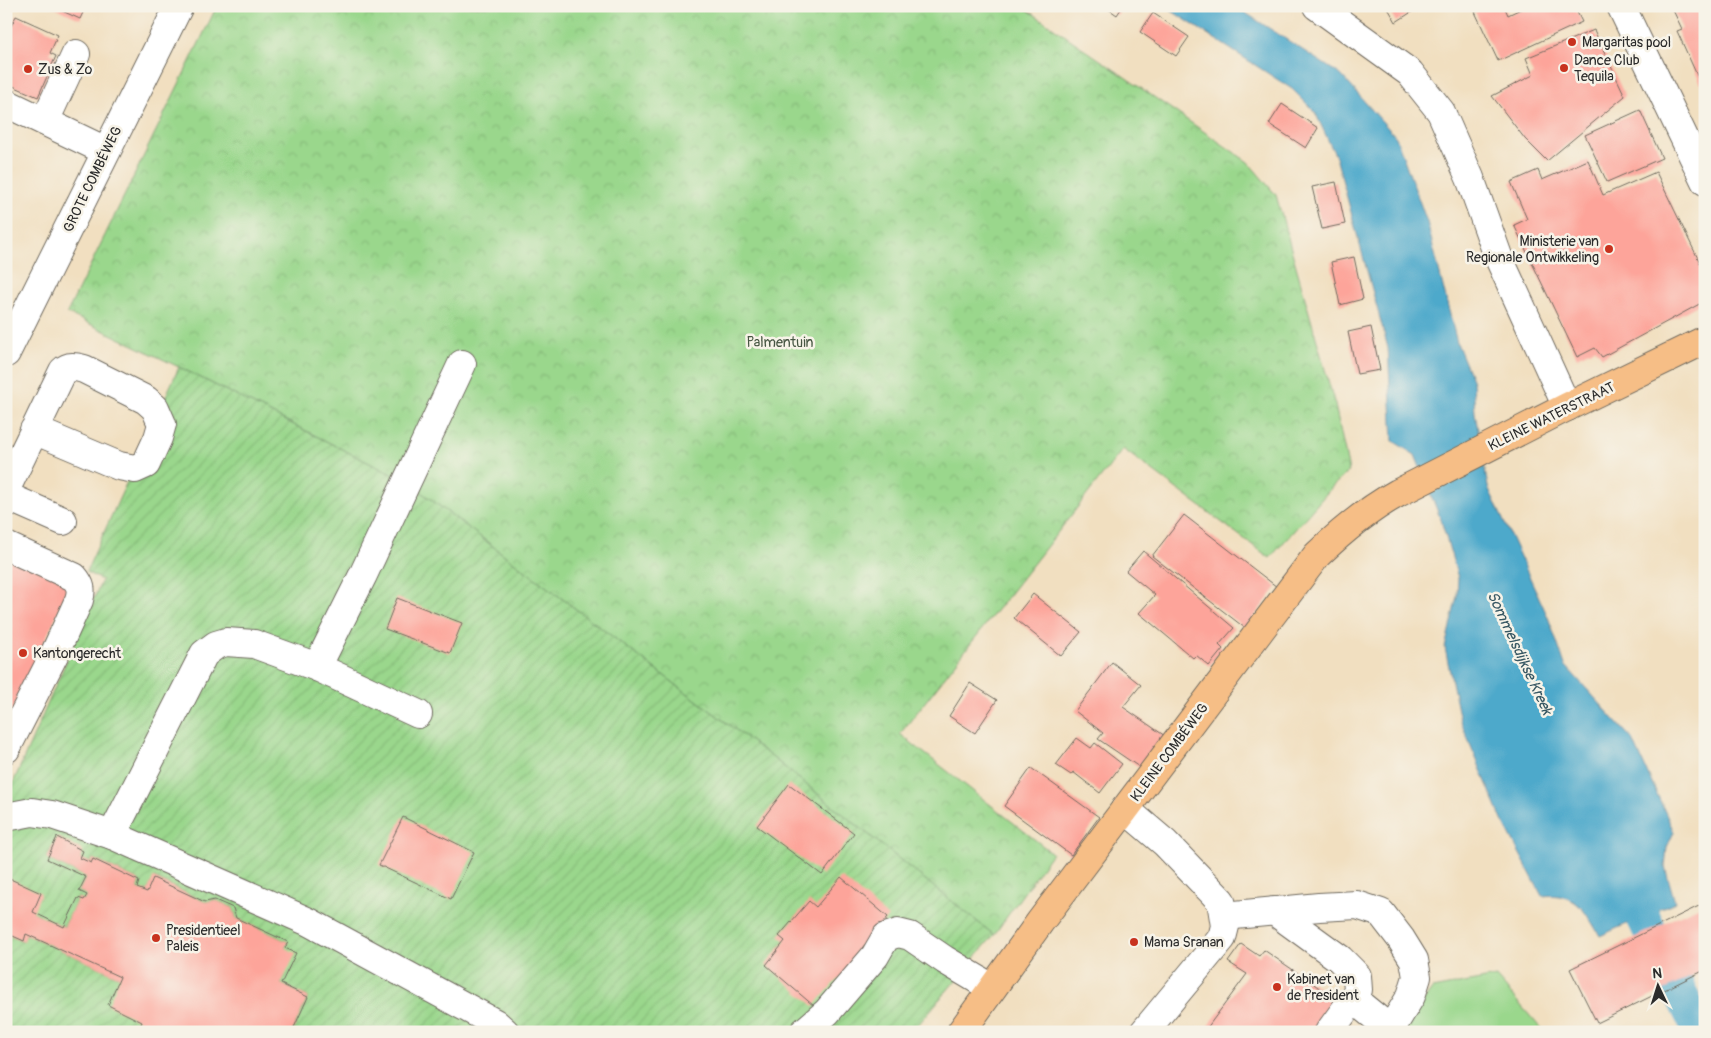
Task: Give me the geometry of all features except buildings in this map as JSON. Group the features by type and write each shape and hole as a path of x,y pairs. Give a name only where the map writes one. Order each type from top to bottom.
{"main road":[{"name":"KLEINE WATERSTRAAT","path":"1398,492 1705,340"},
{"name":"KLEINE COMBÉWEG","path":"960,1032 1125,809 1317,555 1346,527 1374,506 1398,492"}],"street":[{"name":"GROTE COMBÉWEG","path":"6,353 179,6"},
{"path":"1317,6 1410,73 1441,112 1470,178 1498,256 1567,407"},
{"path":"1621,6 1705,181"},
{"path":"45,121 76,54"},
{"path":"6,103 106,151"},
{"path":"317,667 363,576 462,364"},
{"path":"34,430 119,466 135,469 146,464 162,424 155,408 146,400 84,369 74,366 66,368 10,473 63,521"},
{"path":"6,546 74,577 80,583 81,592 54,655 6,749"},
{"path":"112,835 204,654 216,645 226,642 254,644 317,667 418,714"},
{"path":"1125,809 1165,843 1221,901 1225,926 1222,938 1144,1032"},
{"path":"6,818 32,812 52,815 112,835 309,922 495,1023 505,1032"},
{"path":"1224,916 1357,905 1381,913 1414,960 1417,977 1411,996 1390,1031 1354,999"},
{"path":"1274,911 1340,959 1357,976 1358,990 1354,999 1329,1032"},
{"path":"804,1032 827,1012 875,956 886,937 898,933 910,936 945,960 992,988"}],"green space":[{"name":"Palmentuin","path":"217,6 1022,6 1248,162 1276,195 1335,405 1349,471 1333,486 1270,558 1123,449 900,734 1052,853 994,935 773,758 409,483 67,313"},
{"path":"179,367 409,483 773,758 994,935 912,1032 292,1032 308,997 281,984 285,948 288,942 236,918 233,908 215,900 205,902 154,878 147,892 137,888 139,881 93,859 91,863 80,858 57,837 47,859 86,877 79,891 87,895 84,900 78,898 64,927 33,912 6,877 6,799 102,580 86,572"},
{"path":"6,933 23,941 26,934 120,977 142,1022 138,1032 6,1032"},
{"path":"1496,977 1544,1032 1402,1032 1432,989"}],"water":[{"name":"Sommelsdijkse Kreek","path":"1164,6 1235,6 1341,75 1396,137 1427,222 1457,343 1473,382 1475,413 1488,487 1548,617 1565,665 1633,740 1674,832 1667,847 1665,867 1675,902 1600,936 1584,911 1572,900 1564,897 1542,896 1502,820 1460,720 1445,648 1457,596 1458,578 1441,520 1415,455 1393,441 1388,348 1336,157 1315,112 1292,89"}],"waterway":[{"path":"1643,917 1700,1032"}],"place":[{"name":"Margaritas pool","path":"1572,42"},
{"name":"Dance Club Tequila","path":"1564,68"},
{"name":"Zus & Zo","path":"28,69"},
{"name":"Ministerie van Regionale Ontwikkeling","path":"1609,249"},
{"name":"Kantongerecht","path":"23,653"},
{"name":"Presidentieel Paleis","path":"156,938"},
{"name":"Mama Sranan","path":"1134,942"},
{"name":"Kabinet van de President","path":"1277,987"}]}
